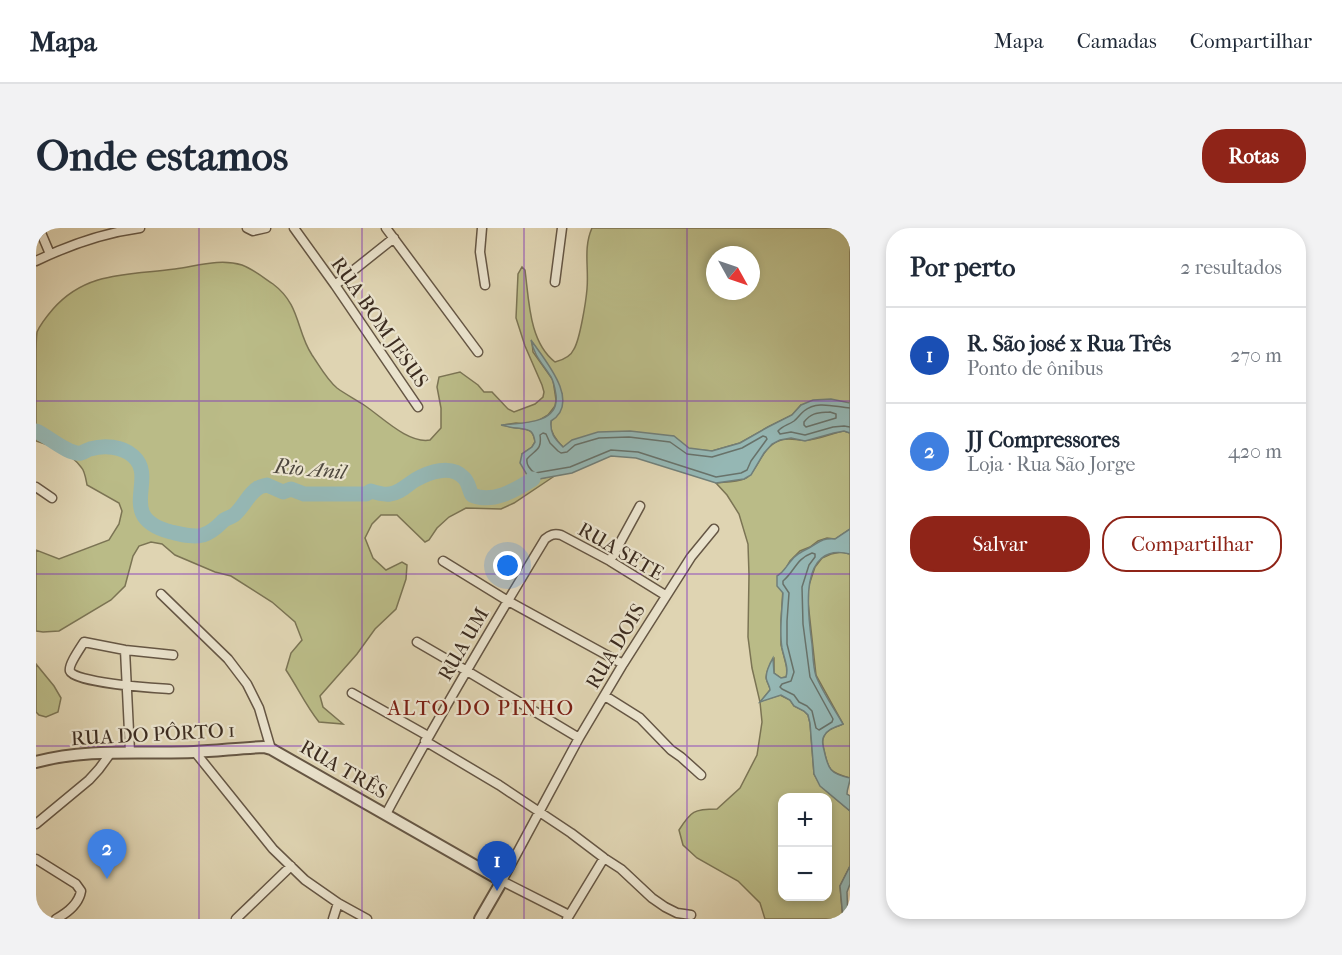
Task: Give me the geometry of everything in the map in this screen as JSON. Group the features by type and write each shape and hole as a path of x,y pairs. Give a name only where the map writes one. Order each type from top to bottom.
{"street":[{"path":"39,228 50,254"},
{"path":"36,261 116,230 140,228"},
{"path":"247,228 253,231 266,228"},
{"name":"RUA BOM JESUS","path":"294,228 418,407"},
{"path":"386,228 478,352"},
{"path":"482,228 480,252 485,285"},
{"path":"555,282 562,228"},
{"path":"335,285 394,238"},
{"path":"36,487 52,498"},
{"path":"610,561 640,506"},
{"name":"RUA DOIS","path":"502,881 579,738 623,664 691,557 714,529"},
{"name":"RUA UM","path":"386,814 427,738 545,539 550,535 561,535"},
{"name":"RUA SETE","path":"561,535 610,561 665,596"},
{"path":"443,561 508,601 623,664"},
{"name":"RUA TRÊS","path":"161,594 228,659 247,684 260,708 271,749 568,917"},
{"path":"169,689 96,682 72,675 70,666 84,642 172,656"},
{"path":"417,642 579,738"},
{"path":"125,650 130,752"},
{"path":"352,693 540,811 621,869 665,907 677,913 691,915"},
{"path":"605,696 640,718 671,750 701,775"},
{"name":"RUA DO PÔRTO 1","path":"36,762 70,755 195,752 264,747 271,749"},
{"path":"195,752 273,849 316,889 367,919"},
{"path":"36,824 89,780 110,753"},
{"path":"568,917 604,858"},
{"path":"36,859 76,884 81,891 74,905 56,919"},
{"path":"236,919 291,866"},
{"path":"480,919 502,881"},
{"path":"333,919 338,903"}],"green space":[{"path":"592,228 850,228 850,403 801,405 792,415 740,443 712,451 689,449 673,436 563,447 551,427 552,416 562,394 532,342 533,352 553,380 555,406 548,415 538,421 503,425 532,432 535,442 522,454 539,479 556,475 501,509 466,508 449,517 425,542 397,515 381,515 372,524 365,538 373,558 386,570 402,562 407,565 406,579 396,609 375,629 357,654 320,696 323,707 343,724 319,722 286,670 291,653 302,640 295,622 272,602 231,576 215,572 175,555 162,544 151,542 139,546 133,556 125,586 111,600 59,631 36,631 36,550 59,559 109,540 119,524 122,511 119,503 87,485 77,462 66,454 36,441 37,332 53,309 66,297 94,281 125,274 217,262 242,265 273,284 289,301 307,346 333,385 404,434 413,438 430,440 441,428 441,408 437,387 439,377 460,372 484,392 492,392 508,409 514,412 535,404 543,397 542,385 516,318 518,274 522,267 525,270 529,307 540,343 546,354 555,362 564,359 574,349 582,320 587,289 587,251"},
{"path":"844,431 850,433 850,529 835,539 827,538 818,541 800,551 790,561 784,572 781,645 788,672 786,677 781,678 774,673 774,659 766,676 770,690 761,701 780,695 808,715 814,774 821,786 829,793 778,793 778,901 832,901 832,795 850,811 850,866 840,886 843,919 765,919 760,903 738,881 697,858 683,845 679,830 694,812 717,809 740,788 757,755 762,722 748,637 748,544 739,514 716,483 737,481 748,477 767,449 778,441 820,438"},
{"path":"841,552 850,554 850,778 831,770 825,757 822,743 825,734 843,724 816,675 808,602 808,588 815,567 822,558"},
{"path":"36,664 61,698 58,712 46,717 36,712"}],"water":[{"path":"531,340 558,380 562,392 563,403 560,413 551,421 551,429 563,447 572,440 598,432 630,431 674,436 689,448 712,451 740,443 792,415 801,405 813,400 831,399 850,403 850,433 844,431 805,441 791,438 780,440 772,444 751,475 744,479 716,483 636,458 611,456 572,473 533,479 527,475 520,463 522,454 535,442 533,434 527,430 501,425 537,420 552,412 556,405 553,381 532,346"},
{"path":"850,529 850,554 833,553 821,558 814,569 808,599 816,676 843,724 827,732 822,741 831,770 838,775 850,778 847,794 850,796 850,811 832,796 832,793 828,793 820,786 814,774 808,715 781,695 760,702 770,690 766,676 773,658 774,673 781,678 786,677 787,674 781,635 783,593 777,586 777,576 798,554 821,541 835,539"},
{"path":"850,866 850,884 847,892 848,919 843,919 840,886"}],"waterway":[{"name":"Rio Anil","path":"36,431 76,453 107,447 118,448 129,453 140,465 142,475 140,497 145,517 154,525 171,532 191,536 199,536 211,531 237,512 254,491 267,485 283,492 291,489 304,494 366,494 371,491 387,494 397,492 427,474 446,470 453,471 464,478 472,495 488,498 504,494 533,479"}],"place":[{"name":"JJ Compressores","path":"107,879"},
{"name":"R. São josé x Rua Três","path":"497,891"}],"district":[{"name":"ALTO DO PINHO","path":"481,708"}]}
